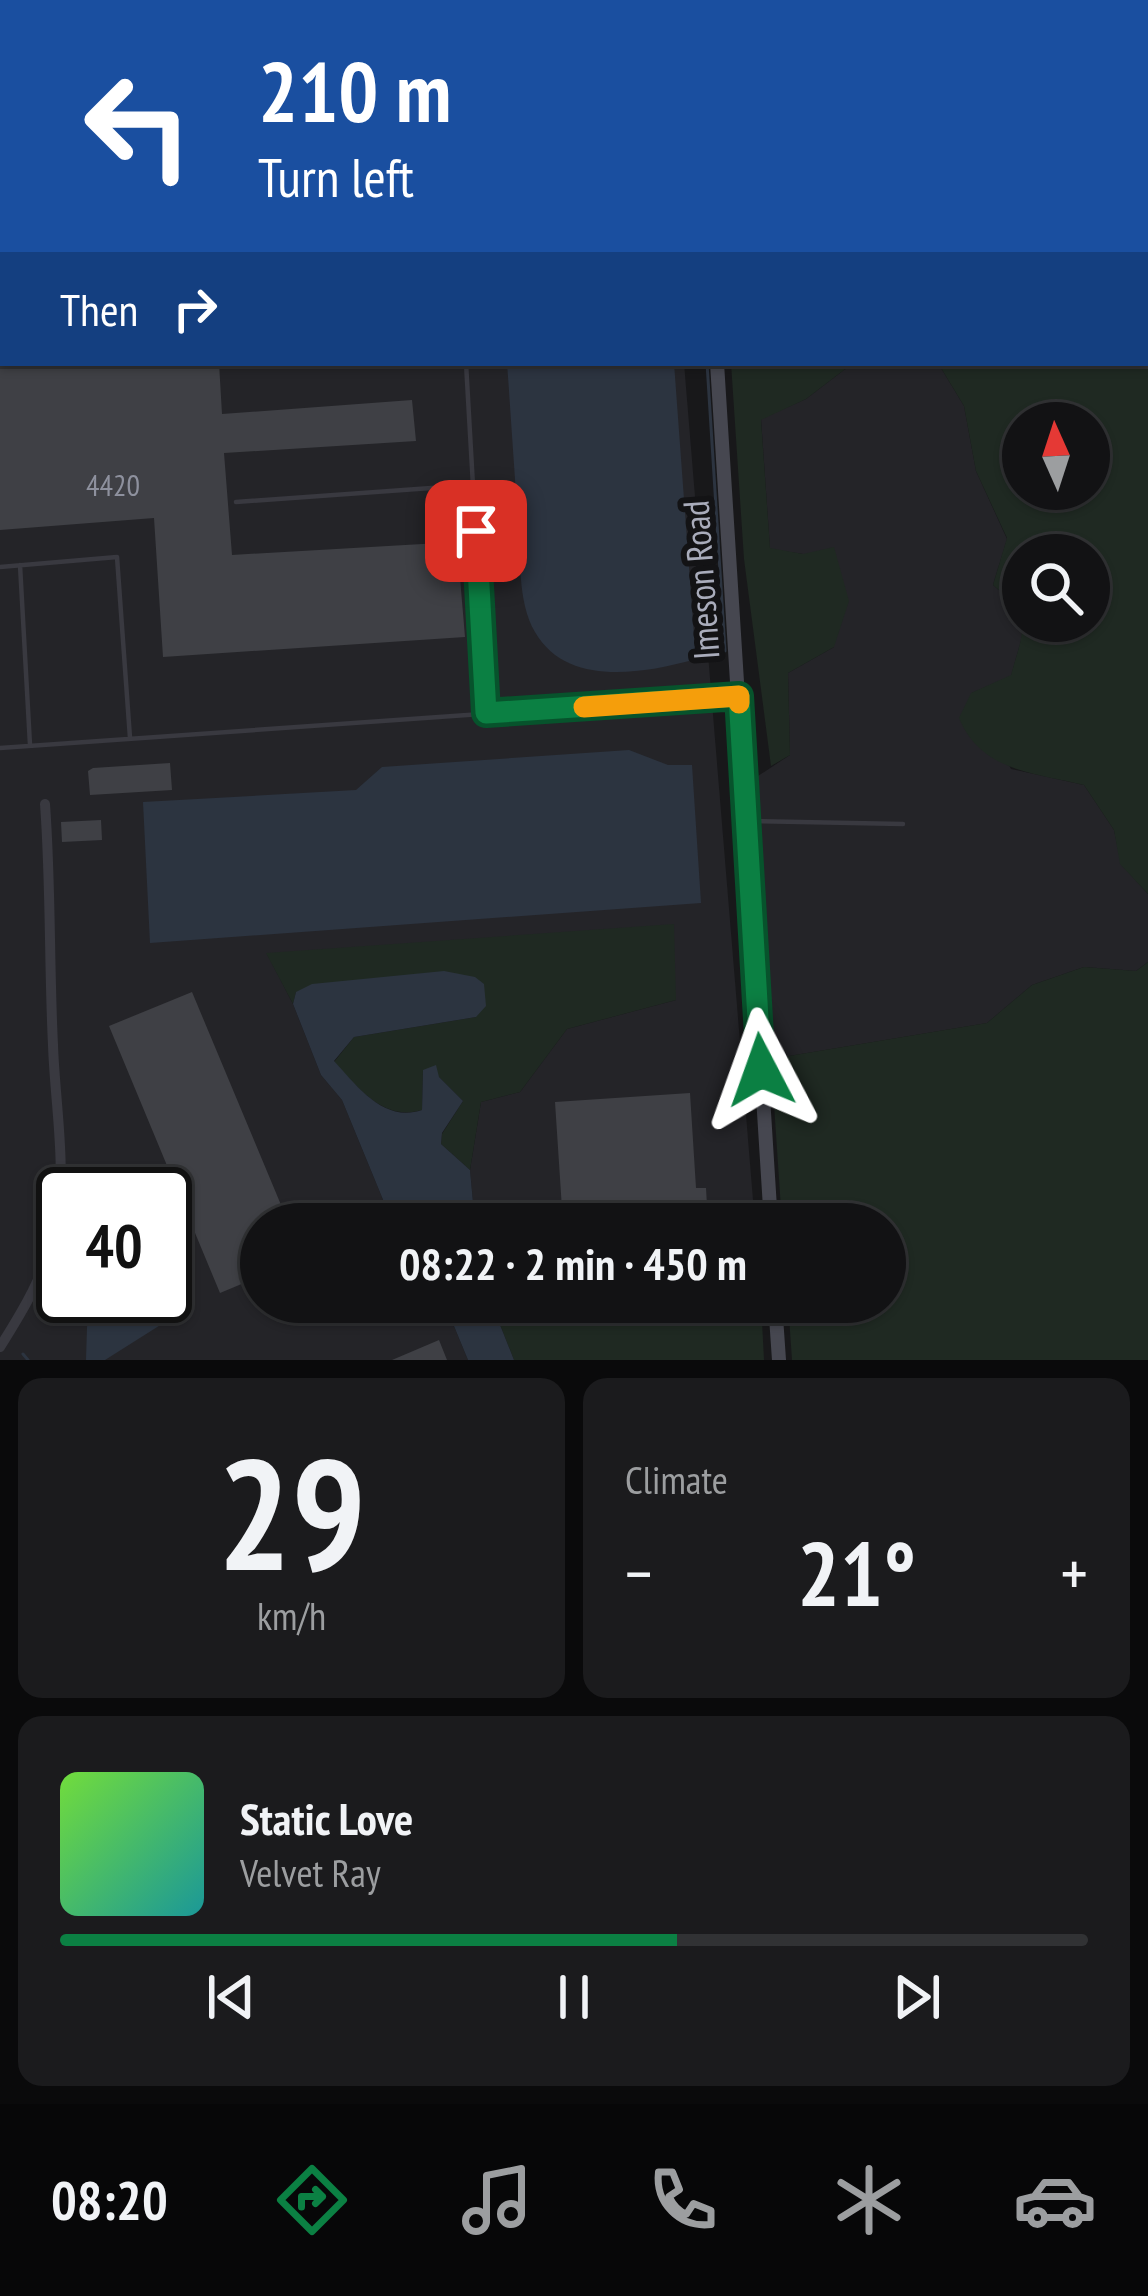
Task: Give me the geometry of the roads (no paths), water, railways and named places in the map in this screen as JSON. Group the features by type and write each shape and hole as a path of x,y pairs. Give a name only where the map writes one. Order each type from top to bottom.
{"street":[{"name":"Imeson Road","path":"717,366 770,1203"},
{"path":"0,1347 34,1293 48,1258 62,1184 45,804"},
{"path":"777,1323 779,1360"}],"lane":[{"path":"466,366 486,713"},
{"path":"236,502 473,485"},
{"path":"0,567 117,557 130,738"},
{"path":"20,565 30,746"},
{"path":"0,748 739,696"},
{"path":"747,820 903,824"}],"water":[{"path":"507,366 674,366 695,649 689,661 648,670 605,672 565,661 535,632 521,578"},
{"path":"629,750 668,765 692,765 701,903 150,943 143,802 356,790 382,767"},
{"path":"444,971 475,977 484,984 486,1006 476,1017 354,1037 334,1061 373,1100 408,1113 422,1110 423,1070 436,1065 439,1077 463,1101 442,1133 441,1144 470,1170 473,1203 384,1203 342,1100 321,1075 293,1004 296,992 312,984"},
{"path":"87,1323 162,1323 105,1360 86,1360"},
{"path":"453,1323 499,1323 514,1360 468,1360"}],"waterway":[{"path":"707,366 725,651"},
{"path":"23,1354 28,1360"}]}
